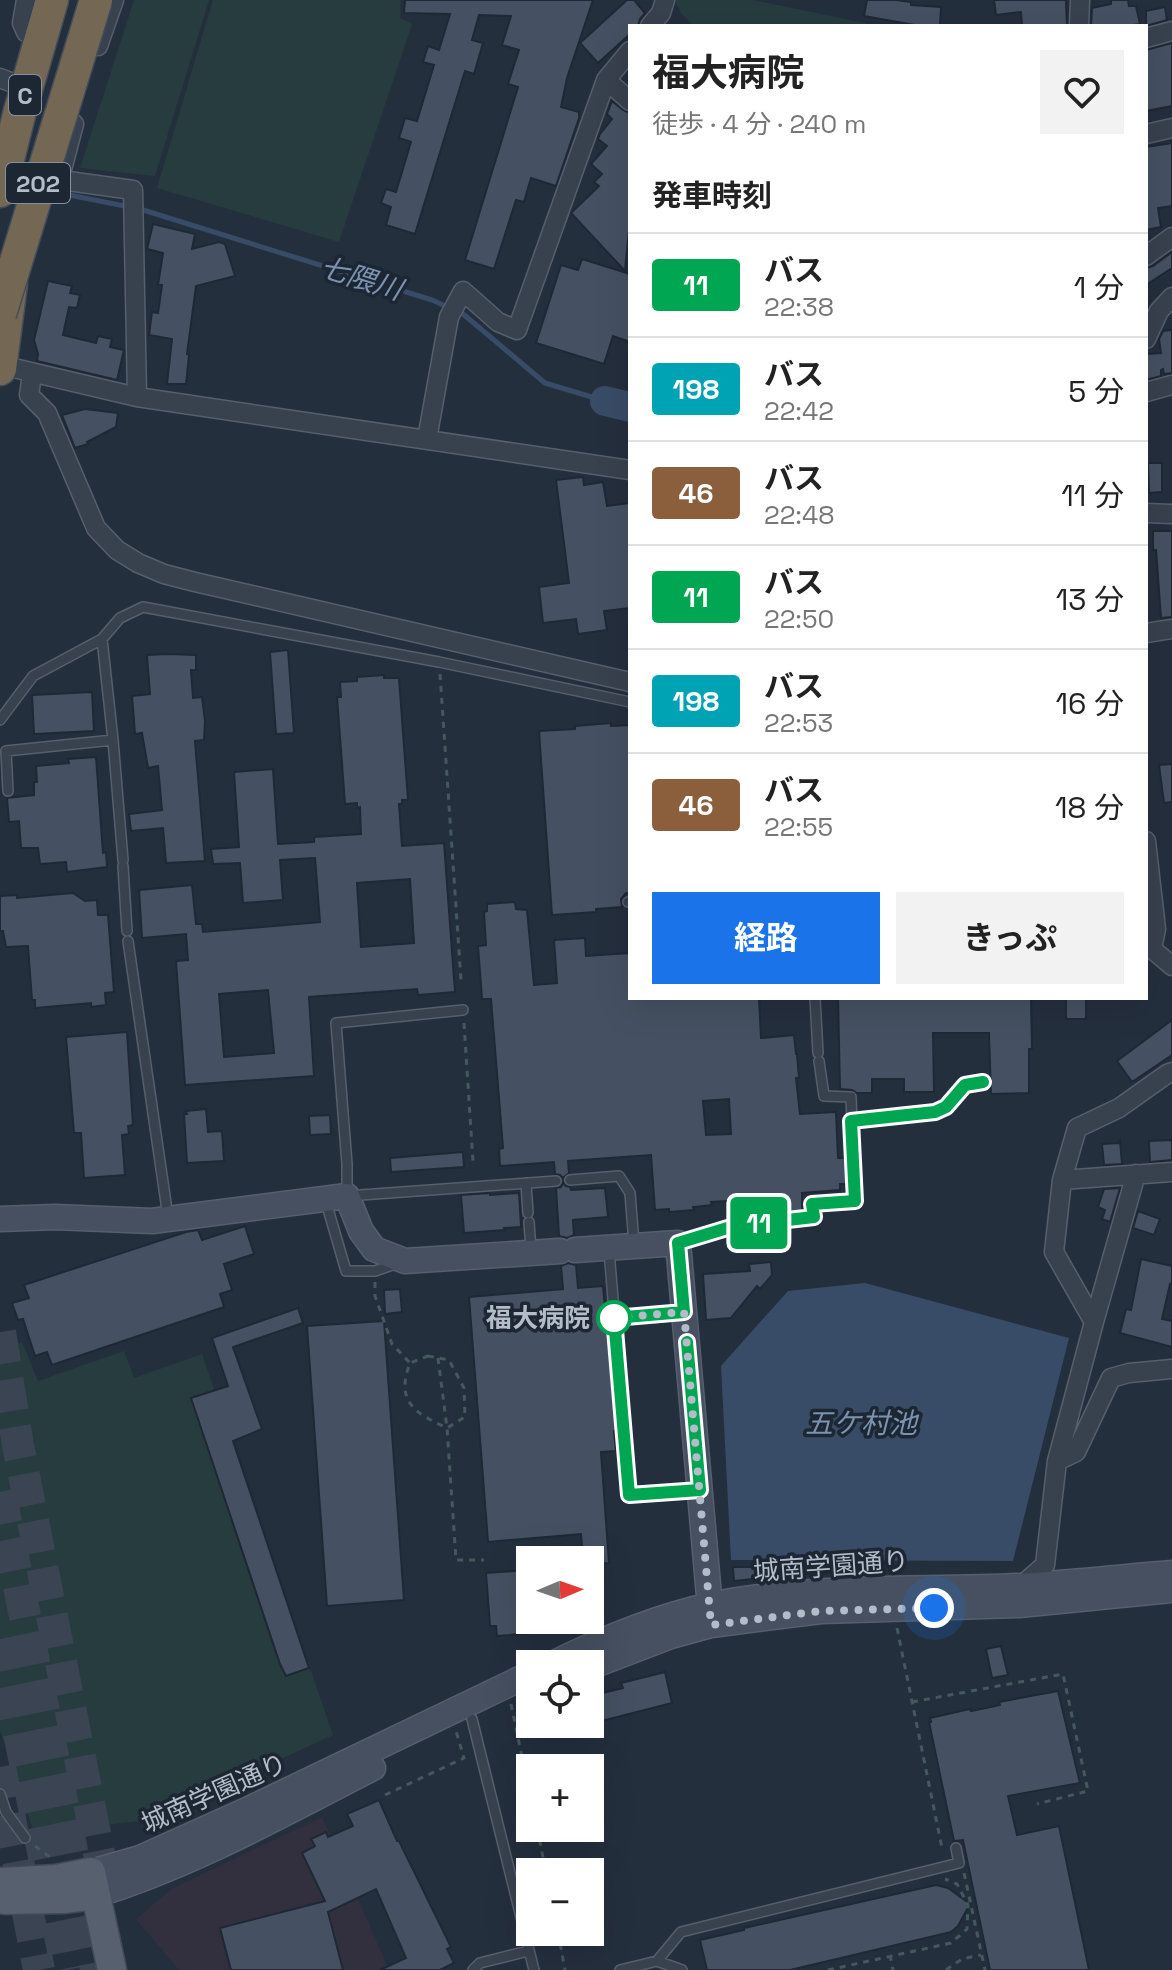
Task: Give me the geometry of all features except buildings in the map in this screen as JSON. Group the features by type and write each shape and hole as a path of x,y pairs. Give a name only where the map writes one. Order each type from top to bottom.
{"highway":[{"name":"C","path":"0,312 45,116 80,0"},
{"path":"0,312 93,0"},
{"name":"202","path":"0,366 13,271 93,0"},
{"name":"C","path":"0,191 20,111 33,6"},
{"name":"202","path":"0,159 9,81 33,6"}],"main road":[{"path":"0,1882 56,1879 94,1884"},
{"path":"0,1900 63,1899 94,1884"},
{"path":"94,1884 112,1970"}],"street":[{"path":"114,0 90,66 60,177 68,181 133,190 137,397"},
{"path":"652,24 661,13 665,0"},
{"path":"1079,24 1080,0"},
{"path":"1148,37 1172,31"},
{"path":"427,439 449,317 463,291 498,322 517,330 606,80 628,53"},
{"path":"606,80 628,99"},
{"path":"1148,134 1172,128"},
{"path":"1148,255 1172,237"},
{"path":"1148,335 1159,311 1172,297"},
{"path":"0,366 137,397 628,470"},
{"path":"32,374 29,395 47,413 96,528 117,550 138,563 195,582 628,682"},
{"path":"1148,391 1172,385"},
{"path":"1148,513 1172,514"},
{"path":"1148,633 1172,629"},
{"path":"1148,859 1156,929 1152,949 1172,966"},
{"path":"1094,1322 1054,1252 1062,1180 1077,1128 1119,1108 1172,1072"},
{"path":"1062,1180 1172,1172"},
{"path":"1021,1586 1045,1565 1057,1461 1136,1174"},
{"path":"0,1219 55,1217 152,1221 336,1198 374,1249 405,1261 678,1243 710,1616"},
{"path":"1057,1461 1076,1452 1111,1378 1172,1369"},
{"name":"城南学園通り","path":"604,1662 671,1636 741,1600 819,1591 1021,1586 1172,1573"},
{"name":"城南学園通り","path":"581,1650 664,1617 1019,1605 1172,1590"},
{"name":"城南学園通り","path":"94,1884 140,1858 516,1681"},
{"name":"城南学園通り","path":"94,1884 154,1875 224,1844 516,1698"}],"lane":[{"path":"0,720 33,676 102,639 120,618 143,607 439,662 628,702"},
{"path":"102,639 128,936 167,1219"},
{"path":"8,791 6,751 113,740"},
{"path":"678,1243 734,1226 814,1217 812,1204 855,1201 851,1097 824,1096 815,1000"},
{"path":"405,1261 375,1271 346,1271 336,1198 347,1164 336,1023 463,1010"},
{"path":"851,1121 935,1112 946,1107 965,1085 983,1082"},
{"path":"570,1180 619,1176 630,1193 634,1246"},
{"path":"336,1198 556,1181"},
{"path":"526,1183 531,1253"},
{"path":"608,1248 629,1495 700,1490"},
{"path":"614,1318 684,1312"},
{"path":"463,1723 534,1970"},
{"path":"0,1794 6,1812 25,1838"},
{"path":"657,1961 681,1932 959,1863 953,1847"},
{"path":"473,1970 480,1963 528,1951"},
{"path":"620,1970 657,1961 682,1970"}],"path":[{"path":"439,662 461,980"},
{"path":"463,1010 473,1162"},
{"path":"375,1271 375,1296 392,1344 410,1363"},
{"path":"428,1356 449,1360 464,1388 465,1417 447,1428 425,1417 407,1402 404,1380 410,1363 428,1356"},
{"path":"438,1358 447,1428 456,1560 484,1560"},
{"path":"896,1624 942,1848 953,1847"},
{"path":"912,1702 1063,1674 1088,1791 1037,1804"},
{"path":"385,1795 464,1758 463,1723"},
{"path":"25,1838 58,1863"},
{"path":"959,1863 964,1870 985,1970"},
{"path":"828,1970 951,1943 967,1929 968,1905 957,1884 938,1877 936,1868"},
{"path":"561,1946 565,1970"},
{"path":"890,1955 893,1970"},
{"path":"946,1970 962,1959 981,1955"}],"shaded area":[{"path":"322,1817 389,1970 179,1970 136,1919 173,1888"}],"green space":[{"path":"134,0 209,0 155,176 80,168"},
{"path":"213,0 401,0 400,18 412,24 339,242 157,188"},
{"path":"674,0 753,0 866,24 692,24"},
{"path":"22,1342 38,1381 124,1351 134,1378 202,1354 333,1735 149,1820 34,1833 0,1730 0,1349"}],"water":[{"name":"五ケ村池","path":"865,1283 1069,1338 1013,1561 731,1560 721,1366 788,1291"}],"waterway":[{"name":"七隈川","path":"69,195 140,209 432,300 463,314 545,383 605,401"},
{"name":"七隈川","path":"605,401 628,407"}],"tunnel":[{"path":"0,1332 18,1445 108,1899"},
{"path":"0,1492 96,1970"},
{"path":"0,1639 67,1970"},
{"path":"0,1767 39,1970"}],"bus line":[{"name":"11","path":"687,1342 700,1490 629,1495 614,1318 684,1312 678,1243 734,1226 814,1217 812,1204 855,1201 851,1121 935,1112 946,1107 965,1085 983,1082"}],"place":[{"name":"福大病院","path":"614,1318"}],"route":[{"path":"614,1318 684,1312 711,1625 821,1611 934,1608"}]}
